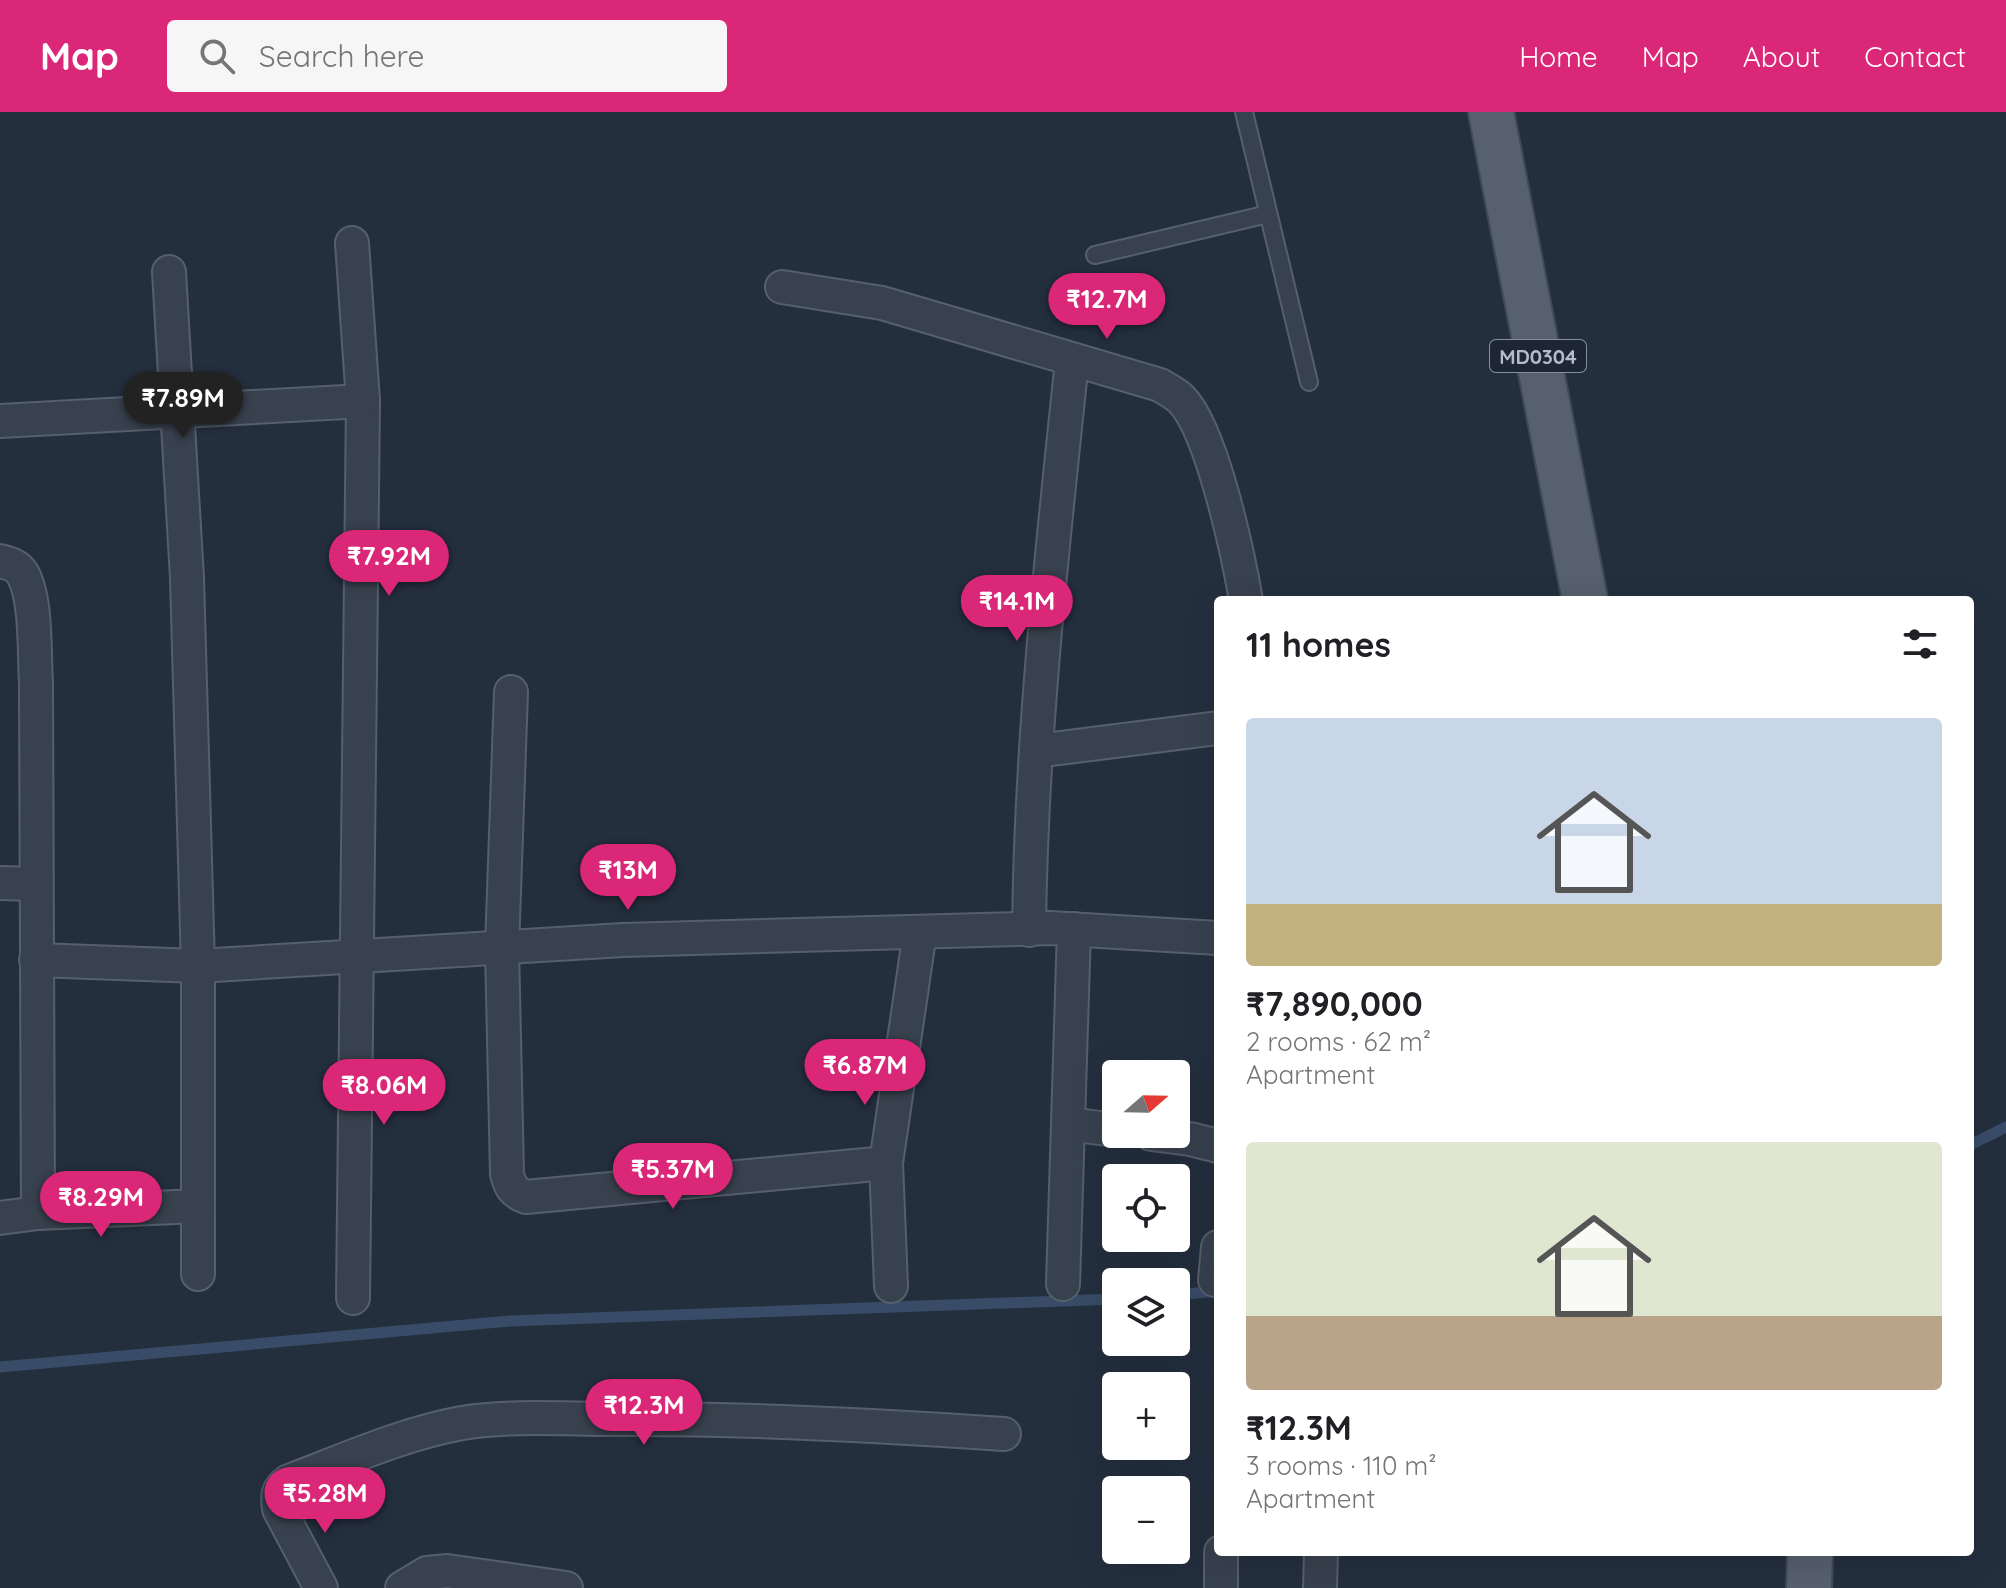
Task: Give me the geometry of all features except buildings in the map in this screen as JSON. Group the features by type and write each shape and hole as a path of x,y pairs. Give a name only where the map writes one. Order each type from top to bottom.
{"main road":[{"name":"MD0304","path":"1491,112 1584,596"}],"street":[{"path":"352,243 363,401 353,1298"},
{"path":"169,272 187,578 198,966 198,1274"},
{"path":"782,287 882,303 1160,385 1181,399 1194,418 1219,484 1245,596"},
{"path":"1029,930 1030,824 1072,361"},
{"path":"0,421 363,401"},
{"path":"0,561 11,563 22,573 30,597 36,683 38,1213"},
{"path":"511,692 502,948 507,1174 510,1186 526,1197 886,1163"},
{"path":"1036,751 1214,729"},
{"path":"0,883 36,884"},
{"path":"36,960 198,966 623,940 1074,929 1214,938"},
{"path":"1063,1284 1074,929"},
{"path":"891,1286 886,1163 920,932"},
{"path":"1068,1124 1102,1128"},
{"path":"1190,1139 1214,1145"},
{"path":"0,1218 38,1213 198,1206"},
{"path":"321,1588 279,1509 277,1497 280,1487 399,1440 463,1423 510,1419 675,1418 840,1423 1004,1434"},
{"path":"1221,1556 1221,1588"},
{"path":"1320,1588 1321,1556"},
{"path":"402,1588 427,1573 447,1571 566,1588"}],"lane":[{"path":"1244,112 1309,382"},
{"path":"1095,255 1268,214"}],"waterway":[{"path":"1974,1143 2006,1127"},
{"path":"1190,1294 1214,1291"},
{"path":"0,1367 510,1321 1102,1300"}]}
